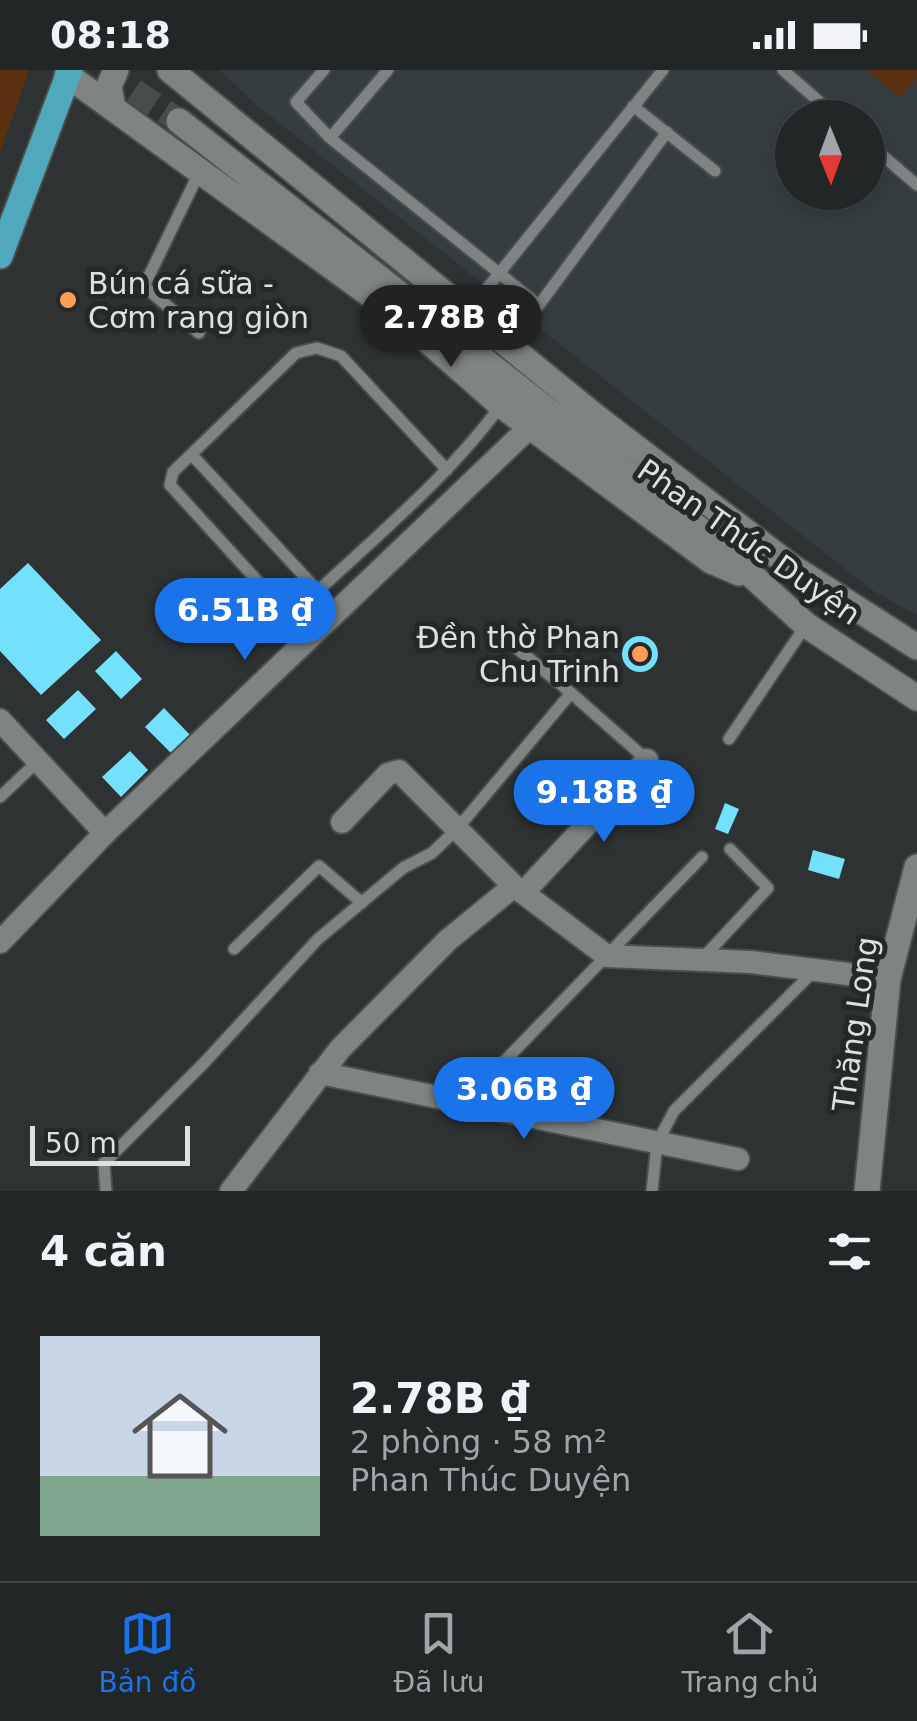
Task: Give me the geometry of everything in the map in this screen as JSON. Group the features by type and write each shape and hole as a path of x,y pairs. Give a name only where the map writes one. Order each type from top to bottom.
{"main road":[{"path":"114,108 109,86 116,70"},
{"name":"Phan Thúc Duyện","path":"170,70 466,314 792,567 917,647"},
{"path":"0,256 68,72"},
{"name":"Phan Thúc Duyện","path":"68,72 401,318 501,405 710,561 757,580 806,625 917,698"},
{"path":"179,121 628,471 757,580"},
{"name":"Thăng Long","path":"867,1191 888,979 917,867"}],"street":[{"path":"0,942 106,833 530,426"},
{"path":"0,720 106,833"},
{"path":"231,1191 320,1073 428,958 519,889 647,760"},
{"path":"342,822 388,774 400,771 519,889 607,956 817,968 888,979"},
{"path":"320,1073 738,1159"}],"lane":[{"path":"324,70 296,102 330,138 539,306 667,132"},
{"path":"330,138 388,70"},
{"path":"466,314 663,70"},
{"path":"783,70 817,100"},
{"path":"632,106 715,172"},
{"path":"885,158 917,185"},
{"path":"199,333 144,286 200,173"},
{"path":"446,470 341,356 318,348 296,353 173,472 173,490 282,608 293,612 318,591 446,470 472,445 501,405"},
{"path":"192,455 318,591"},
{"path":"730,738 806,625"},
{"path":"512,644 647,760"},
{"path":"106,1191 104,1162 204,1063 318,938 403,868 432,853 457,829 571,693"},
{"path":"0,797 38,761"},
{"path":"701,960 768,888 730,849"},
{"path":"464,1103 702,857"},
{"path":"234,949 319,866 362,903"},
{"path":"652,1191 657,1143 674,1111 817,968"}],"shaded area":[{"path":"0,70 29,70 0,153"},
{"path":"220,70 917,70 917,615 872,590 255,104"},
{"path":"866,70 917,70 917,78 900,98"}],"building":[{"path":"28,563 101,640 41,695 0,651 0,589"},
{"name":"Đền thờ Phan Chu Trinh","path":"640,636 653,641 658,654 653,667 640,672 627,667 622,654 627,641"},
{"path":"116,651 142,679 121,699 95,671"},
{"path":"78,690 96,709 64,739 46,720"},
{"path":"164,708 192,737 173,755 145,727"},
{"path":"130,751 148,770 121,797 102,777"},
{"path":"725,803 739,809 728,834 715,829"},
{"path":"813,850 845,859 839,879 808,870"}],"tunnel":[{"path":"103,70 179,121"}],"place":[{"name":"Bún cá sữa - Cơm rang giòn","path":"68,300"},
{"name":"Đền thờ Phan Chu Trinh","path":"640,654"}]}
